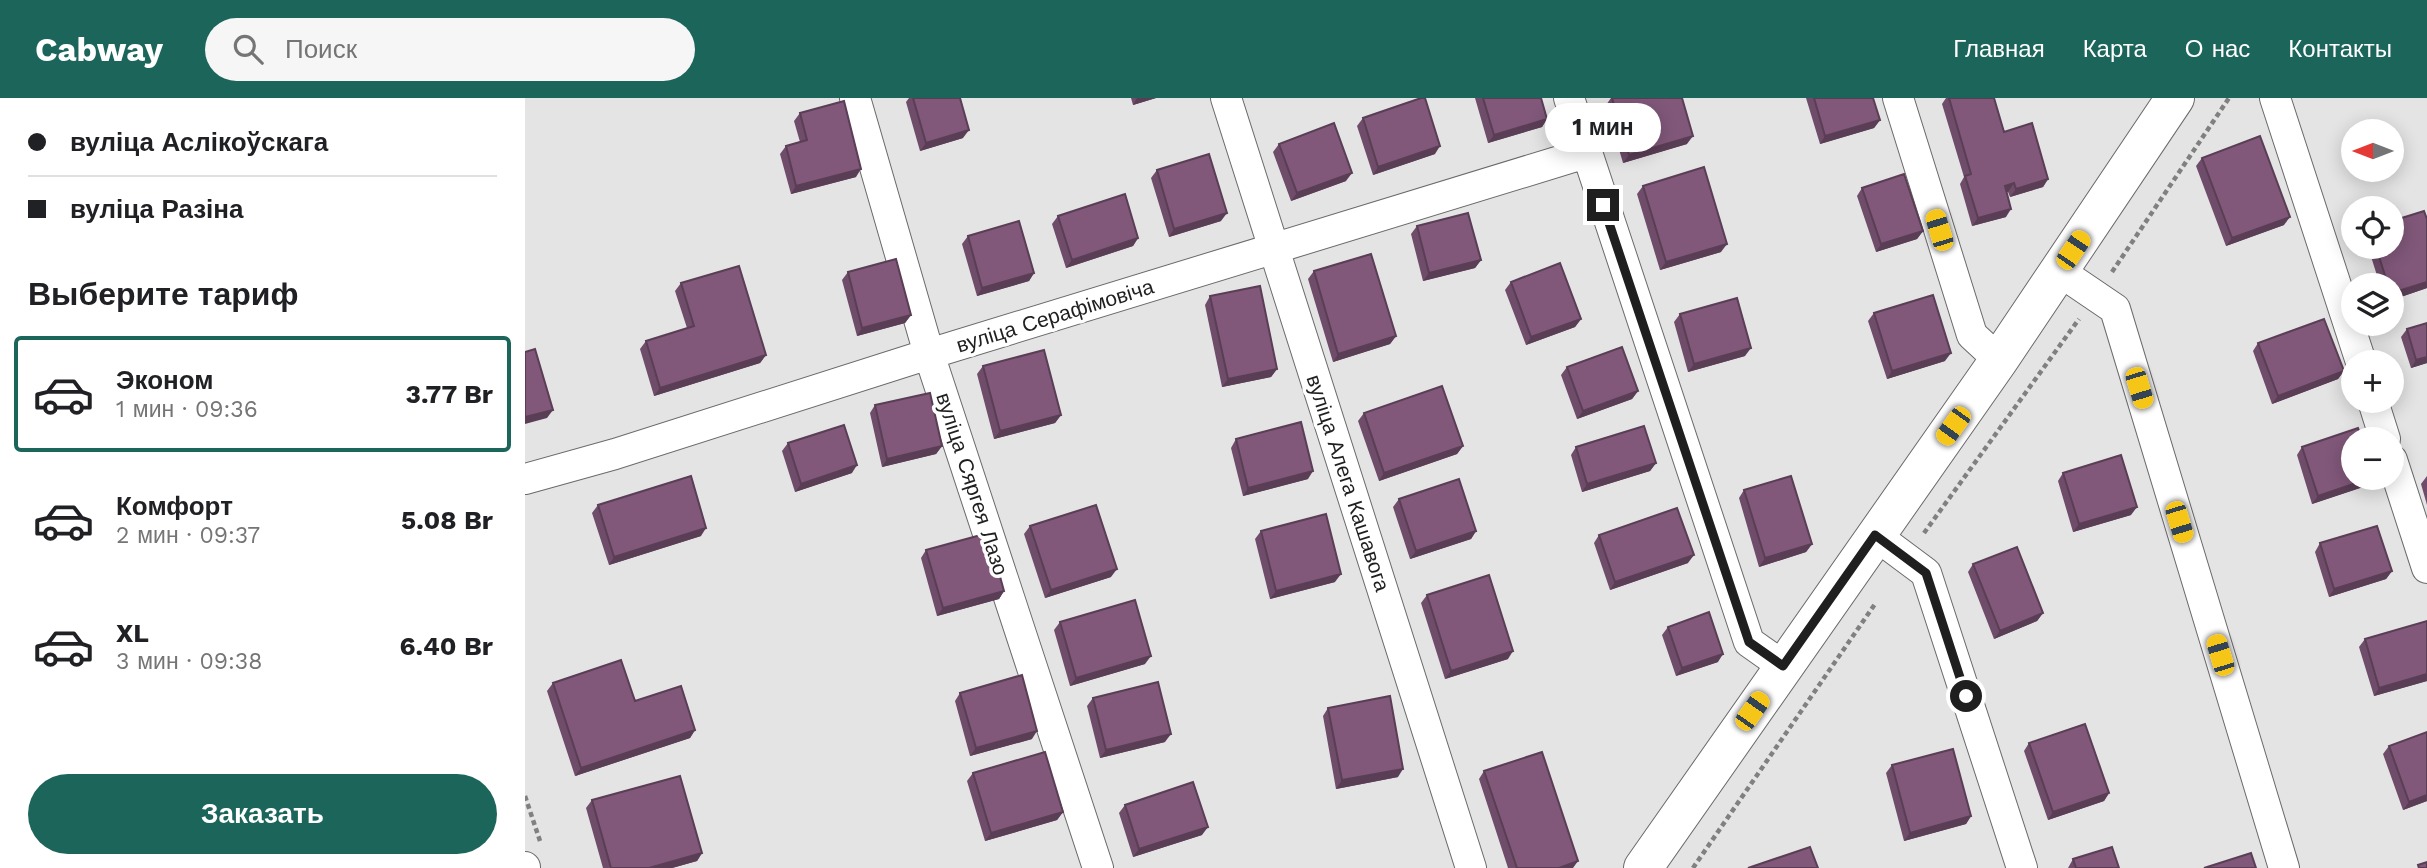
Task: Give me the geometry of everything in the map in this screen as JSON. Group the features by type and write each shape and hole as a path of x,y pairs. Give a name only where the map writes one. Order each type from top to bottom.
{"main road":[{"path":"1643,868 1999,360 2175,98"}],"street":[{"name":"вуліца Сяргея Лазо","path":"855,98 929,354 1098,868"},
{"name":"вуліца Алега Кашавога","path":"1226,98 1472,868"},
{"path":"1569,98 1749,642 1783,666"},
{"path":"1898,98 1972,335 1999,360"},
{"path":"2276,98 2357,350"},
{"name":"вуліца Серафімовіча","path":"525,479 615,454 929,354 1586,153"},
{"path":"2059,271 2115,309 2284,868"},
{"path":"2402,490 2427,568"},
{"path":"1875,535 1926,573 2022,868"}],"path":[{"path":"1693,868 1906,558 2096,295 2229,98"},
{"path":"525,796 531,860"}],"building":[{"path":"913,98 960,98 969,130 926,143"},
{"path":"1425,98 1440,146 1378,167 1363,118"},
{"path":"1483,98 1541,98 1547,119 1494,135"},
{"path":"1612,98 1682,98 1693,136 1629,155"},
{"path":"1814,98 1873,98 1880,120 1825,136"},
{"path":"1949,98 1994,98 2004,132 2032,123 2048,179 2016,189 2014,183 2005,186 2011,209 1978,218 1965,176 1971,174"},
{"path":"844,101 861,169 796,186 786,146 807,140 800,113"},
{"path":"1334,123 1352,173 1297,193 1279,144"},
{"path":"2260,136 2290,217 2232,238 2202,158"},
{"path":"1209,154 1227,213 1174,229 1157,170"},
{"path":"1704,167 1727,244 1666,262 1643,186"},
{"path":"1904,174 1923,231 1881,244 1862,188"},
{"path":"1125,194 1138,238 1072,260 1058,216"},
{"path":"2424,211 2427,219 2427,282 2404,289 2404,273 2384,273 2380,259 2404,259 2404,217"},
{"path":"1468,213 1481,260 1429,273 1417,226"},
{"path":"1019,221 1034,273 982,288 968,236"},
{"path":"1371,254 1396,336 1338,354 1314,271"},
{"path":"896,259 911,315 862,328 848,272"},
{"path":"1560,263 1581,319 1531,337 1511,282"},
{"path":"739,266 766,355 660,388 646,341 694,326 681,283"},
{"path":"1260,286 1277,369 1228,379 1210,296"},
{"path":"1933,295 1951,353 1892,371 1874,313"},
{"path":"1737,298 1751,348 1694,364 1680,314"},
{"path":"2324,319 2341,363 2341,372 2278,396 2258,343"},
{"path":"2427,323 2427,357 2416,360 2407,329"},
{"path":"1622,347 1638,391 1583,411 1567,367"},
{"path":"535,349 553,410 525,417 525,352"},
{"path":"1044,350 1061,415 1000,431 983,366"},
{"path":"1442,386 1463,446 1384,473 1364,413"},
{"path":"930,393 942,446 887,459 875,405"},
{"path":"1301,422 1313,471 1248,488 1236,439"},
{"path":"844,425 857,465 801,484 788,443"},
{"path":"1644,426 1656,463 1587,484 1576,447"},
{"path":"2341,434 2341,488 2318,496 2302,447"},
{"path":"2121,455 2137,507 2079,524 2063,473"},
{"path":"691,476 706,528 614,557 598,505"},
{"path":"1791,476 1812,544 1765,558 1744,490"},
{"path":"1459,479 1476,531 1416,551 1399,499"},
{"path":"1096,505 1117,569 1051,590 1030,526"},
{"path":"1677,508 1694,555 1615,582 1599,535"},
{"path":"1326,514 1341,574 1276,591 1261,531"},
{"path":"2377,526 2392,571 2334,589 2320,543"},
{"path":"988,533 1004,591 943,608 926,550"},
{"path":"2017,547 2043,613 2000,631 1973,564"},
{"path":"1489,575 1513,651 1451,671 1427,595"},
{"path":"1135,600 1151,656 1076,678 1060,622"},
{"path":"1709,612 1723,654 1682,668 1668,627"},
{"path":"2427,621 2427,674 2379,688 2365,639"},
{"path":"621,660 635,701 681,686 695,730 581,768 553,683"},
{"path":"1022,675 1037,731 976,748 960,693"},
{"path":"1158,682 1171,734 1106,750 1093,698"},
{"path":"1390,696 1403,769 1342,780 1328,708"},
{"path":"2085,724 2109,793 2053,812 2029,743"},
{"path":"2427,732 2427,795 2409,802 2389,746"},
{"path":"1953,749 1971,816 1910,833 1892,765"},
{"path":"1045,752 1063,812 991,833 973,773"},
{"path":"1542,752 1578,861 1559,868 1517,868 1484,771"},
{"path":"680,776 702,853 649,868 611,868 592,800"},
{"path":"1193,782 1208,827 1139,849 1125,805"},
{"path":"1810,847 1818,868 1748,868"},
{"path":"2112,847 2119,868 2076,868 2073,859"},
{"path":"2251,853 2256,868 2204,868"},
{"path":"2427,862 2427,868 2419,868 2418,865"}],"route":[{"path":"1603,205 1749,642 1783,666 1875,535 1926,573 1966,696"}]}
